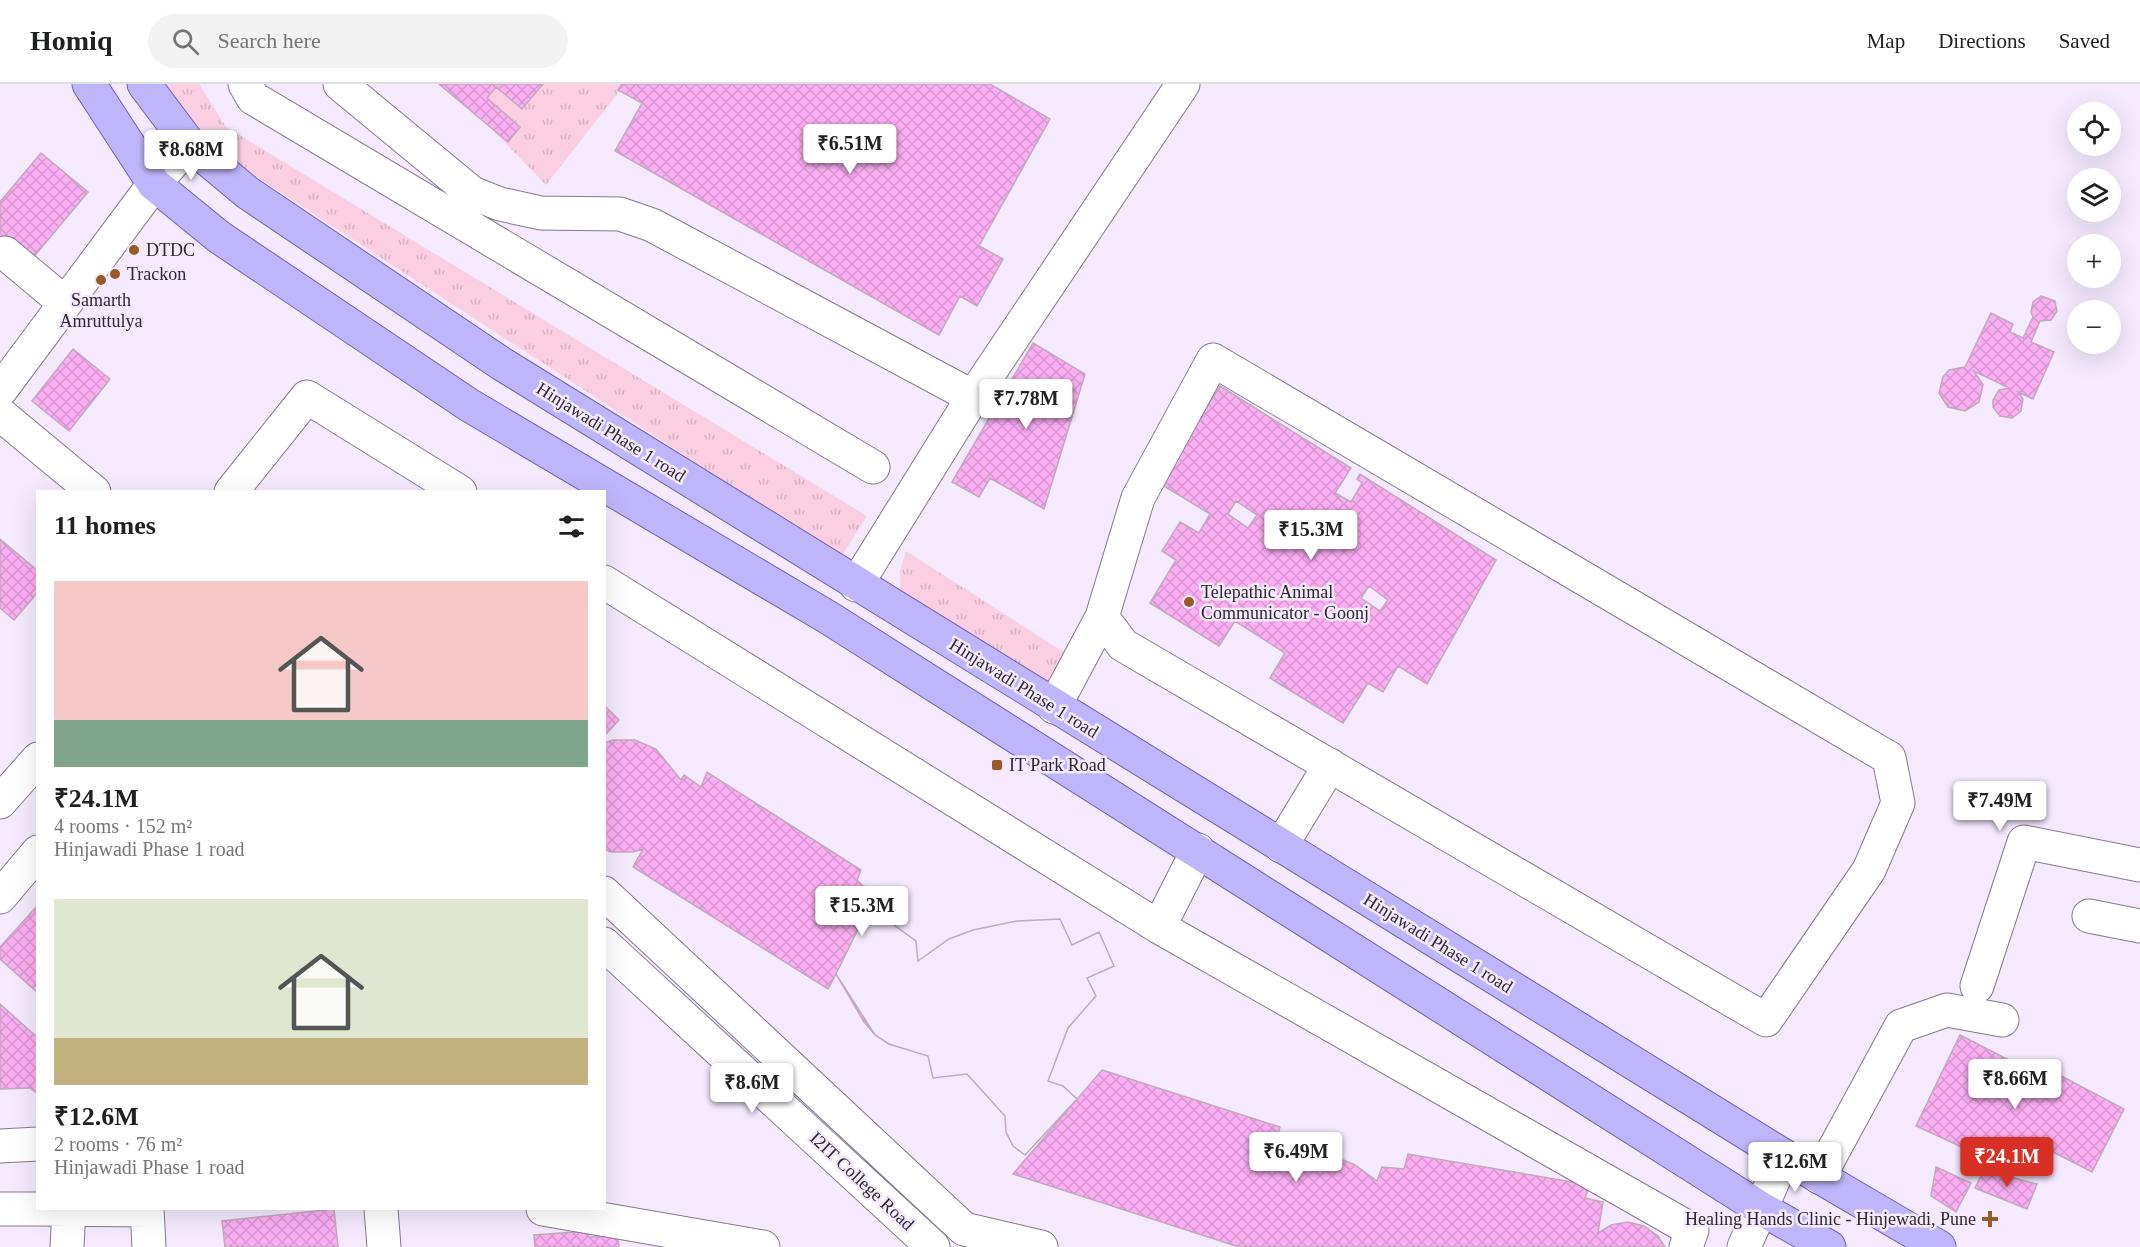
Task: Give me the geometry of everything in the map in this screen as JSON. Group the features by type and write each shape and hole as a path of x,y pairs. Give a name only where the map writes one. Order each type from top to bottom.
{"main road":[{"path":"89,84 154,184 219,237 469,405 829,618 1760,1208 1829,1247"},
{"name":"Hinjawadi Phase 1 road","path":"144,84 189,144 248,193 502,364 856,585 1784,1156 1939,1247"}],"street":[{"path":"245,84 253,99 873,467"},
{"path":"340,84 472,193 500,204 541,213 620,214 652,225 973,397"},
{"path":"856,585 973,397 1183,84"},
{"path":"0,391 154,184 189,144"},
{"path":"6,253 65,303"},
{"path":"1054,706 1102,617 1138,498 1213,360 1889,758 1898,803 1869,870 1766,1020 1123,645 1102,617"},
{"path":"233,490 307,397 457,490"},
{"path":"0,414 92,490"},
{"path":"606,583 1159,927 1692,1230 1686,1247"},
{"path":"0,801 36,761"},
{"path":"1281,846 1330,765"},
{"path":"1977,986 2024,842 2140,865"},
{"path":"1159,927 1198,850"},
{"path":"0,897 36,854"},
{"path":"606,895 964,1229 1041,1247"},
{"path":"2089,916 2140,926"},
{"name":"I2IT College Road","path":"606,946 933,1247"},
{"path":"1819,1177 1901,1026 1947,1010 2002,1020"},
{"path":"0,1146 36,1144"},
{"path":"1744,1247 1784,1156"},
{"path":"0,1209 36,1209"},
{"path":"68,1247 69,1210"},
{"path":"147,1210 149,1247"},
{"path":"381,1210 384,1247"},
{"path":"547,1210 644,1237 763,1247"}],"green space":[{"path":"162,84 199,84 226,127 867,516 841,557 220,153"},
{"path":"448,84 625,84 546,185"},
{"path":"906,551 1070,656 1051,694 901,598 900,572"}],"building":[{"path":"439,84 543,84 522,109 496,87 487,98 520,127 508,142"},
{"path":"622,84 990,84 1050,119 979,246 1003,259 977,306 960,296 939,335 615,151 642,103 618,90"},
{"path":"41,153 88,192 31,260 0,234 0,202"},
{"path":"2041,296 2055,301 2057,311 2051,320 2040,321 2031,342 2054,352 2033,399 2018,392 2023,399 2021,411 2012,418 2000,416 1993,407 1993,400 1999,390 2009,388 1974,371 1983,385 1979,402 1965,411 1948,407 1939,393 1943,377 1949,370 1965,367 1991,313 2013,324 2010,332 2023,338 2033,317 2031,312 2033,302"},
{"path":"1033,343 1085,374 1044,509 990,478 979,497 952,482"},
{"path":"73,349 110,379 69,431 32,401"},
{"path":"1220,386 1351,468 1335,493 1351,502 1362,483 1357,479 1360,474 1496,560 1427,684 1398,666 1383,692 1368,683 1343,723 1270,678 1285,653 1235,621 1219,646 1150,603 1176,560 1162,551 1180,522 1199,533 1210,514 1159,483","holes":["1236,501 1257,515 1248,528 1228,514","1369,586 1388,600 1380,611 1361,598"]},
{"path":"0,539 36,569 36,594 14,620 0,608"},
{"path":"606,707 619,720 606,734"},
{"path":"635,740 656,749 681,780 684,775 701,787 707,772 861,870 857,880 863,886 873,889 869,907 916,941 918,961 949,939 973,930 1017,921 1060,919 1072,945 1099,932 1114,966 1087,978 1096,996 1068,1028 1048,1081 1063,1086 1077,1099 1025,1155 1013,1146 1006,1132 1005,1116 967,1074 933,1078 928,1056 889,1044 875,1035 836,974 828,989 633,867 643,849 633,852 606,850 606,742"},
{"path":"36,907 36,991 0,959 0,947"},
{"path":"869,907 916,941 918,961 949,939 973,930 1017,921 1060,919 1072,945 1099,932 1114,966 1087,978 1096,996 1068,1028 1048,1081 1063,1086 1077,1099 1025,1155 1013,1146 1006,1132 1005,1116 967,1074 933,1078 928,1056 889,1044 875,1035 864,1022 836,974"},
{"path":"0,1004 36,1036 36,1092 30,1088 0,1089"},
{"path":"1960,1035 2048,1080 2052,1071 2124,1109 2092,1172 2024,1137 2009,1169 1916,1126"},
{"path":"1102,1070 1280,1127 1276,1140 1334,1156 1355,1165 1377,1181 1382,1167 1404,1169 1408,1154 1590,1185 1585,1198 1603,1202 1598,1233 1611,1225 1628,1222 1644,1226 1658,1236 1665,1247 1239,1247 1013,1174"},
{"path":"1936,1167 1971,1183 1956,1212 1931,1196"},
{"path":"1984,1170 2037,1184 2027,1209 1975,1188"},
{"path":"334,1210 338,1247 225,1247 222,1221"},
{"path":"588,1231 589,1237 618,1235 619,1247 535,1247 534,1235"}],"place":[{"name":"DTDC","path":"134,250"},
{"name":"Trackon","path":"115,274"},
{"name":"Samarth Amruttulya","path":"101,280"},
{"name":"Telepathic Animal Communicator - Goonj","path":"1189,602"},
{"name":"IT Park Road","path":"997,765"},
{"name":"Healing Hands Clinic - Hinjewadi, Pune","path":"1990,1219"}]}
